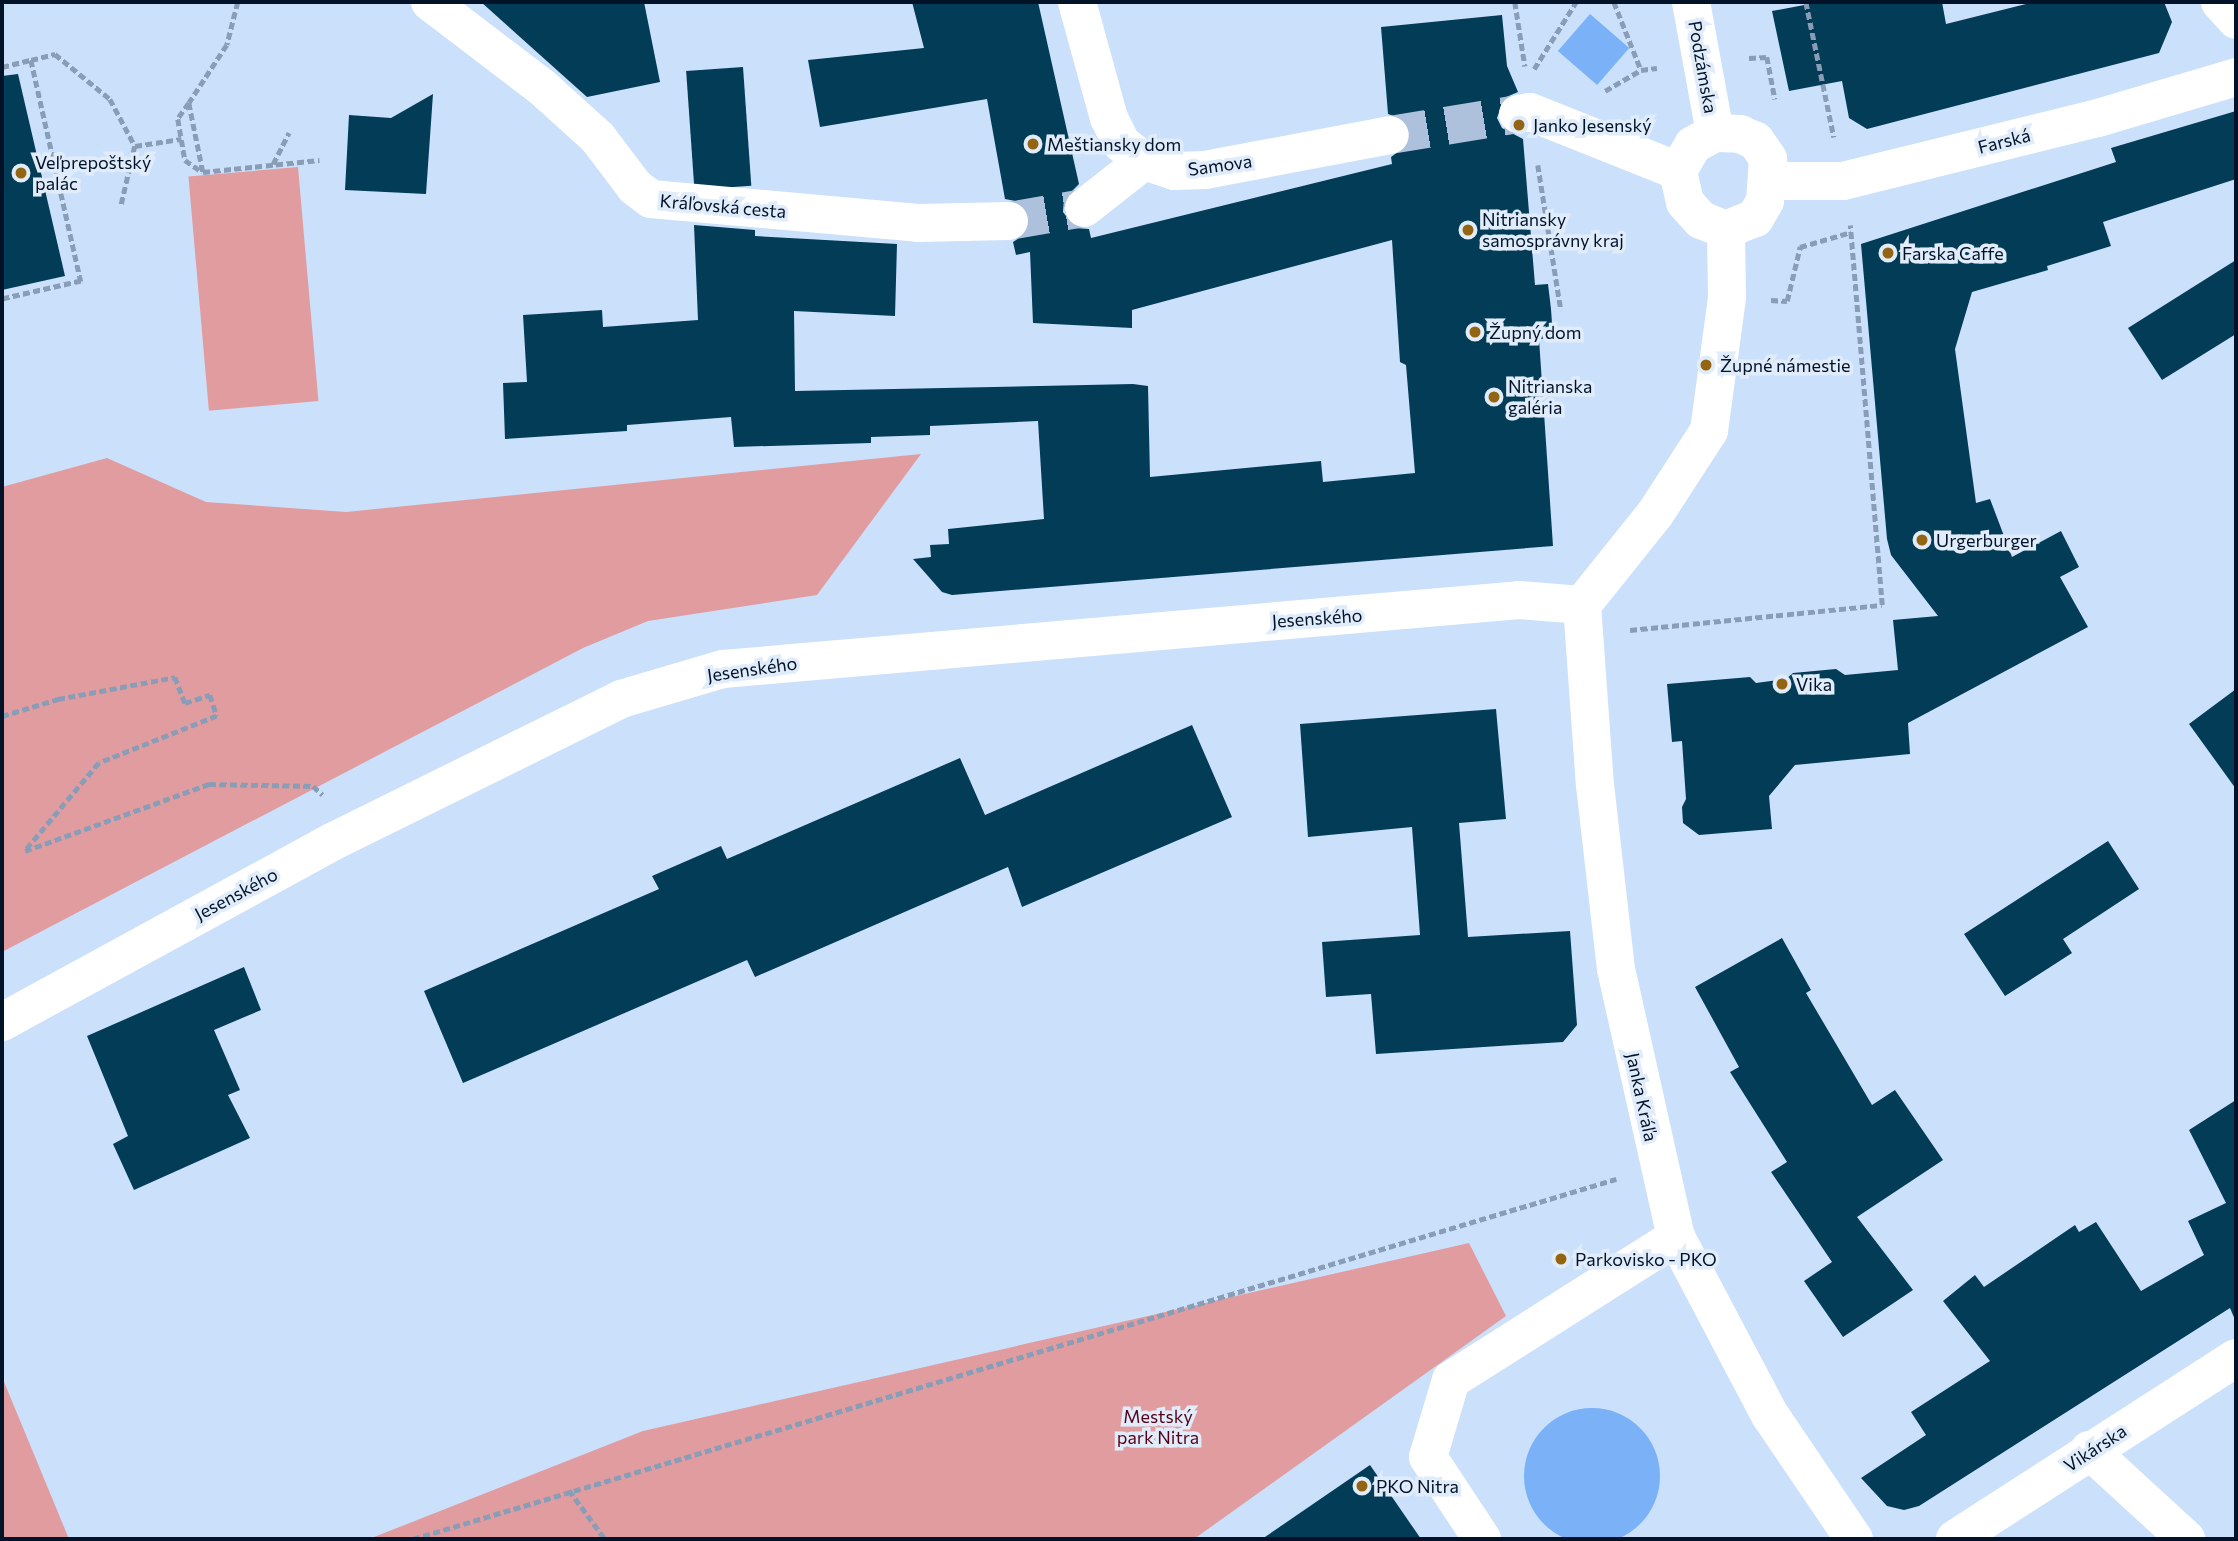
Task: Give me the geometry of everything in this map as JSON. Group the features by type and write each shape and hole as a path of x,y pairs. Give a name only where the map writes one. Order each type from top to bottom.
{"street":[{"name":"Kráľovská cesta","path":"430,2 544,89 598,138 635,187 651,199 918,223 1009,221"},
{"name":"Samova","path":"1077,2 1109,118 1121,143 1144,161 1174,171 1205,170 1390,135"},
{"name":"Podzámska","path":"1691,2 1714,133"},
{"path":"2220,2 2236,20"},
{"name":"Farská","path":"1768,181 1843,181 2098,118 2236,77"},
{"path":"1523,97 1530,112 1678,172"},
{"path":"1714,133 1740,134 1756,141 1768,159 1765,201 1755,218 1726,230 1701,220 1685,202 1678,172 1693,145 1714,133"},
{"path":"1084,208 1144,161"},
{"path":"1582,605 1655,514 1709,431 1727,297 1726,230"},
{"name":"Jesenského","path":"2,1022 334,841 621,699 723,669 1519,600 1582,605"},
{"name":"Janka Kráľa","path":"1582,605 1595,785 1616,969 1657,1167 1676,1237 1770,1415 1847,1537"},
{"path":"1482,1539 1428,1457 1451,1380 1676,1237"},
{"name":"Vikárska","path":"1955,1539 2236,1358"},
{"path":"2090,1450 2186,1539"}],"path":[{"path":"238,2 227,45 178,119 185,160 203,172 319,160"},
{"path":"1515,2 1517,8"},
{"path":"1523,97 1576,2"},
{"path":"1599,94 1641,70 1614,2"},
{"path":"1629,630 1882,605 1851,232 1843,181 1805,2"},
{"path":"2,67 55,54 110,99 135,145 121,206"},
{"path":"2,299 81,281 31,60"},
{"path":"190,103 203,172"},
{"path":"272,165 289,133"},
{"path":"135,145 181,139"},
{"path":"1727,297 1787,301 1800,247 1851,232"},
{"path":"2,716 58,699 175,677 184,704 210,695 218,716 99,763 25,851 209,785 313,786 326,797"},
{"path":"413,1539 569,1490 1657,1167"},
{"path":"569,1490 605,1539"}],"green space":[{"path":"298,167 318,401 209,411 188,177"},
{"path":"921,454 817,595 648,621 583,648 2,952 2,487 107,458 206,502 346,512"},
{"name":"Mestský park Nitra","path":"1469,1243 1506,1316 1194,1539 369,1539 643,1431"},
{"path":"2,1377 69,1539 2,1539"}],"water":[{"path":"1590,14 1629,48 1597,85 1558,51"},
{"path":"1592,1408 1618,1413 1640,1428 1655,1450 1660,1476 1655,1502 1640,1524 1618,1539 1592,1544 1566,1539 1544,1524 1529,1502 1524,1476 1529,1450 1544,1428 1566,1413"}],"building":[{"path":"481,2 644,2 660,82 587,97"},
{"path":"912,2 1038,2 1079,184 1064,199 1063,212 1075,228 1089,229 1091,238 1392,164 1391,157 1410,143 1412,132 1406,120 1388,114 1381,27 1502,15 1507,66 1518,92 1504,98 1497,118 1502,128 1523,139 1535,285 1548,284 1551,309 1553,338 1539,339 1553,546 952,595 942,592 913,559 931,557 930,545 949,544 948,529 1044,519 1038,421 930,426 930,435 871,437 871,443 734,447 731,417 627,425 627,431 505,439 503,383 527,382 523,315 602,310 603,327 698,320 694,225 755,230 755,236 897,244 895,316 794,311 795,391 1133,384 1148,386 1150,477 1321,461 1323,482 1415,473 1406,365 1400,362 1392,240 1132,310 1132,328 1033,323 1030,252 1016,255 1013,242 1028,232 1031,220 1020,202 1005,199 987,99 820,127 808,60 924,48"},
{"path":"1820,2 1942,2 1946,24 2034,2 2164,2 2172,22 2159,53 1867,129 1849,118 1842,81 1789,91 1772,11"},
{"path":"743,67 751,186 694,190 686,71"},
{"name":"Veľprepoštský palác","path":"18,74 65,276 2,290 2,76"},
{"path":"433,94 426,194 345,190 349,115 391,118"},
{"path":"2236,111 2236,179 2103,222 2111,246 2047,266 2048,270 1972,292 1955,349 1976,503 1990,499 2012,557 2061,531 2079,567 2060,577 2088,627 1908,723 1910,754 1795,765 1769,796 1772,829 1699,835 1683,823 1682,807 1686,799 1682,741 1672,742 1667,684 1750,677 1756,683 1786,679 1793,673 1836,669 1845,675 1898,670 1893,620 1938,616 1891,555 1887,539 1861,244 2116,162 2111,148"},
{"path":"2236,260 2236,334 2162,380 2128,328"},
{"path":"2236,689 2236,789 2189,724"},
{"path":"1496,709 1506,819 1459,823 1468,937 1570,931 1577,1025 1563,1042 1376,1054 1371,994 1326,997 1322,942 1420,935 1412,827 1308,837 1300,724"},
{"path":"1192,725 1232,817 1022,907 1008,867 755,977 747,960 463,1083 424,991 659,889 652,876 721,846 727,859 960,758 985,815"},
{"path":"2108,841 2139,889 2063,939 2072,953 2005,996 1964,934"},
{"path":"1782,938 1811,990 1806,993 1872,1105 1895,1090 1943,1160 1857,1217 1913,1290 1843,1337 1804,1281 1832,1262 1771,1172 1787,1162 1730,1072 1739,1067 1695,987"},
{"path":"244,967 261,1010 214,1030 240,1090 228,1095 250,1138 134,1190 113,1144 128,1136 87,1036"},
{"path":"2236,1100 2236,1322 2230,1308 1919,1506 1904,1510 1887,1506 1861,1478 1926,1435 1911,1412 1990,1361 1943,1301 1975,1275 1984,1287 2075,1225 2079,1232 2096,1222 2141,1291 2204,1255 2188,1221 2226,1203 2189,1130"},
{"name":"PKO Nitra","path":"1370,1465 1421,1539 1262,1539"}],"tunnel":[{"path":"1390,135 1518,114"},
{"path":"1009,221 1084,208"}],"place":[{"name":"Janko Jesenský","path":"1519,125"},
{"name":"Meštiansky dom","path":"1033,144"},
{"name":"Veľprepoštský palác","path":"21,173"},
{"name":"Nitriansky samosprávny kraj","path":"1468,230"},
{"name":"Farska Caffe","path":"1888,253"},
{"name":"Župný dom","path":"1475,332"},
{"name":"Župné námestie","path":"1706,365"},
{"name":"Nitrianska galéria","path":"1494,397"},
{"name":"Urgerburger","path":"1922,540"},
{"name":"Vika","path":"1782,684"},
{"name":"Parkovisko - PKO","path":"1561,1259"},
{"name":"PKO Nitra","path":"1362,1486"}]}
